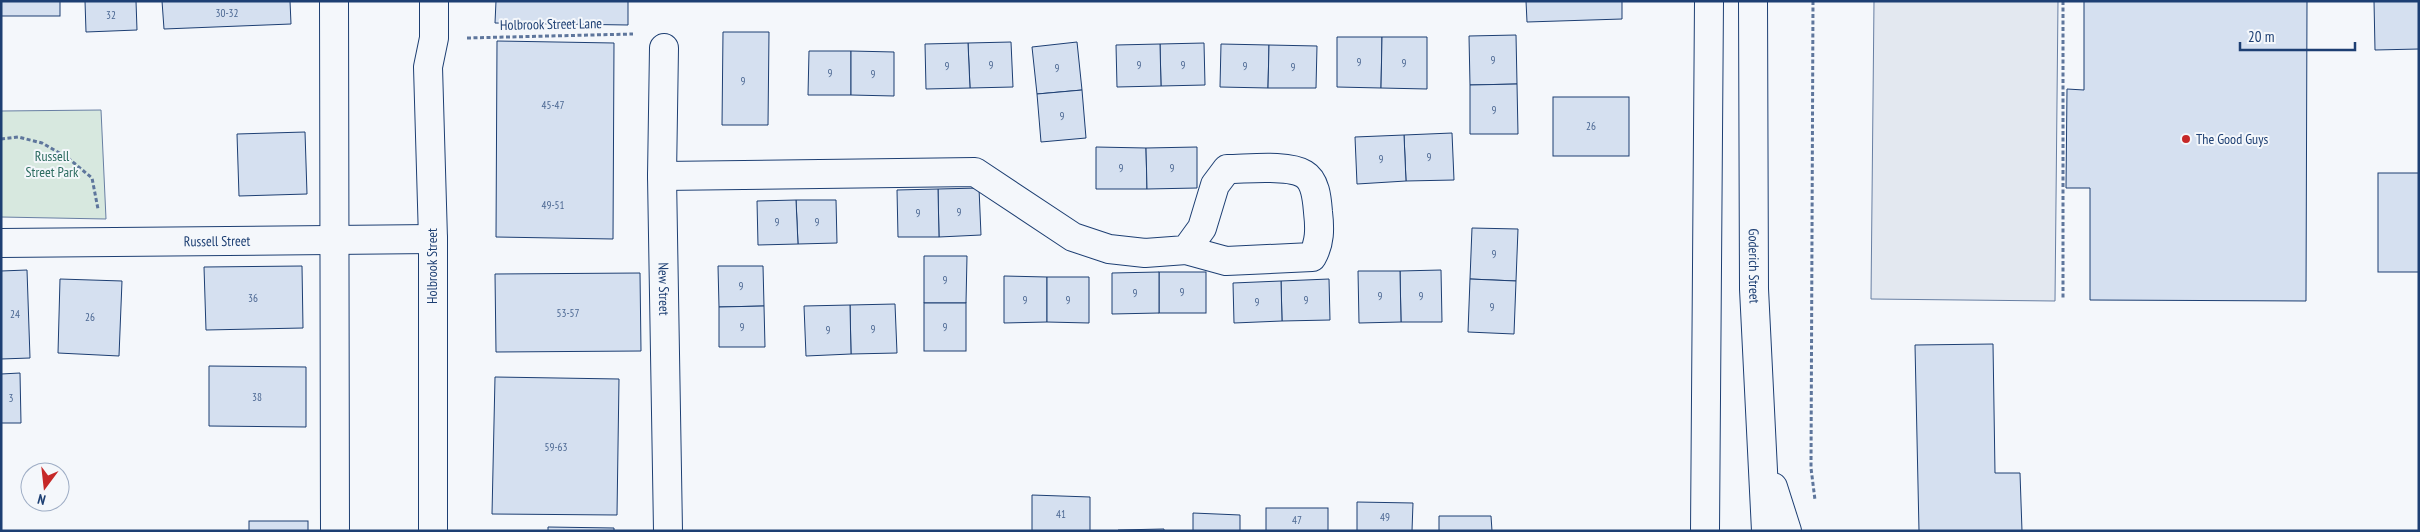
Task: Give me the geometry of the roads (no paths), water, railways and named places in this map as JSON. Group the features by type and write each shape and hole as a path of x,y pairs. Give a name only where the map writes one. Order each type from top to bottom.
{"main road":[{"path":"334,1 335,531"},
{"name":"Holbrook Street","path":"433,531 432,239 428,67 434,38 434,1"},
{"path":"1704,531 1709,1"},
{"name":"Goderich Street","path":"1753,1 1754,289 1766,531"},
{"name":"New Street","path":"664,48 662,176 668,531"},
{"path":"662,176 974,172 1073,237 1108,249 1145,253 1186,250 1226,261 1312,257 1318,245 1319,223 1316,192 1305,174 1290,169 1227,169 1215,185 1202,228 1186,250"},
{"name":"Russell Street","path":"1,243 432,239"},
{"path":"1762,454 1787,531"}],"place":[{"name":"The Good Guys","path":"2186,139"}],"park label":[{"name":"Russell Street Park","path":"52,164"}]}
